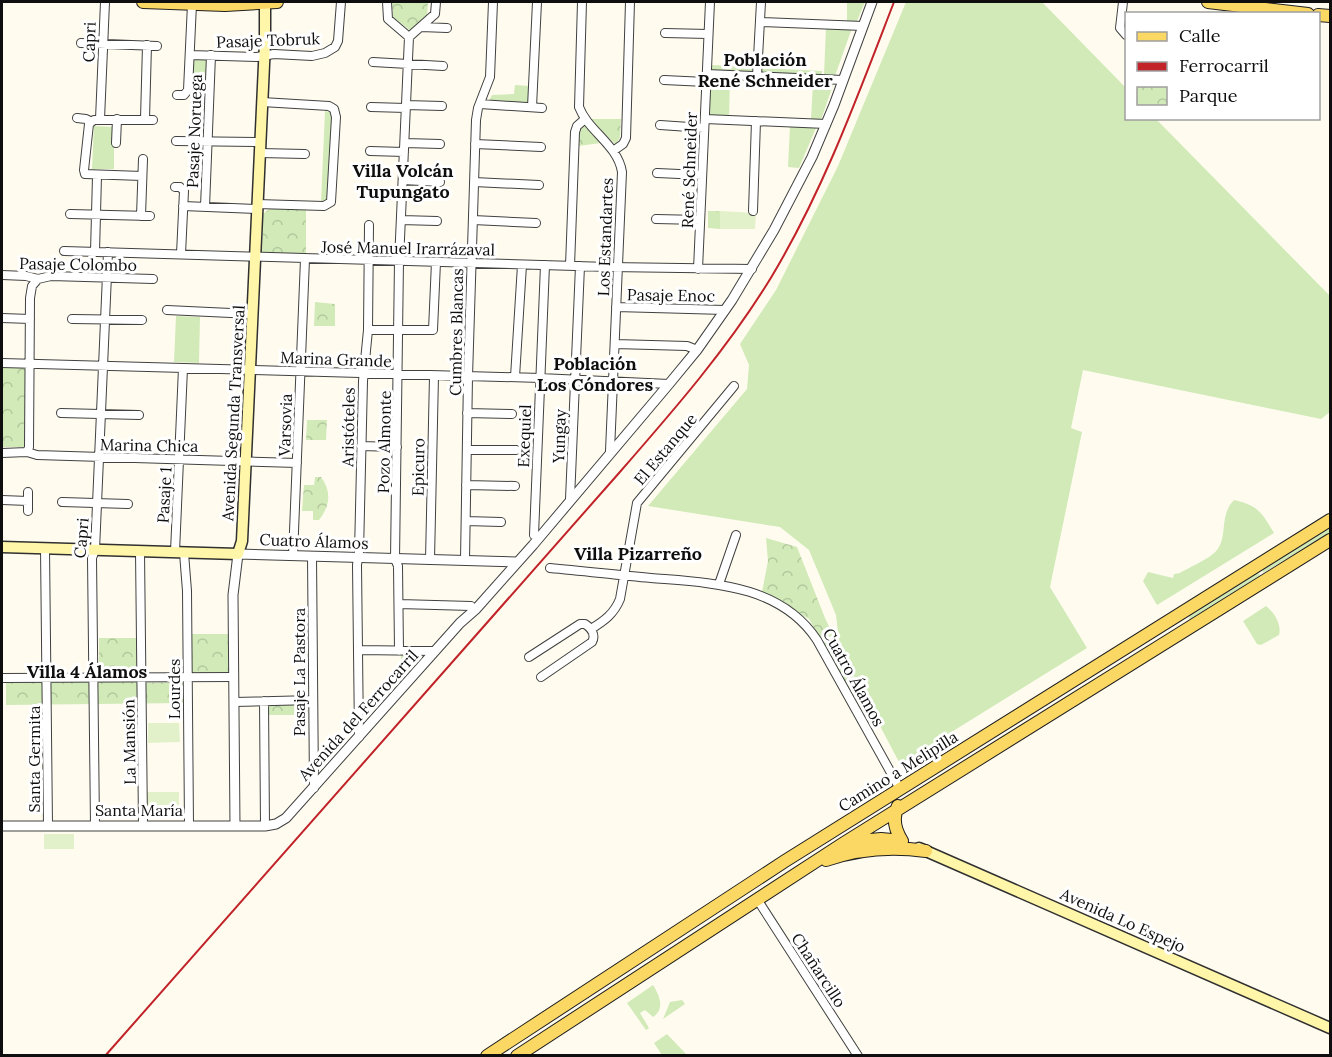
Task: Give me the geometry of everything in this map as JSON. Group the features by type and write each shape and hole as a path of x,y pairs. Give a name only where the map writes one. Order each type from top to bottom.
{"main road":[{"path":"143,2 225,5 277,2"},
{"name":"Avenida Segunda Transversal","path":"238,554 242,541 265,2"},
{"path":"1208,2 1291,12"},
{"name":"Camino a Melipilla","path":"496,1053 785,861 1330,520"},
{"name":"Camino a Melipilla","path":"517,1056 899,808 1330,540"},
{"name":"Cuatro Álamos","path":"2,547 238,554"},
{"path":"1179,614 1180,621 1188,628"},
{"path":"963,750 964,758 972,764"},
{"path":"785,861 863,839 902,841 896,828 899,808 914,781"},
{"path":"899,808 902,828 907,837 921,849"},
{"name":"Avenida Lo Espejo","path":"902,841 1330,1028"},
{"path":"813,863 850,852 877,848 921,849"}],"street":[{"name":"Capri","path":"100,120 105,2"},
{"name":"Pasaje Tobruk","path":"190,55 257,57 264,55 312,56 325,53 332,50 339,38 341,2"},
{"path":"387,2 388,19 409,37 435,14 436,2"},
{"name":"Cumbres Blancas","path":"465,560 476,116 490,78 493,2"},
{"path":"532,107 537,2"},
{"name":"Los Estandartes","path":"582,2 578,98 581,111 585,119 613,151 622,171 610,451"},
{"path":"613,151 623,144 626,138 630,2"},
{"name":"René Schneider","path":"698,268 710,2"},
{"path":"757,76 761,2"},
{"name":"Avenida del Ferrocarril","path":"460,623 471,606 570,500 669,384 726,310 752,270 789,204 826,124 872,2"},
{"path":"1123,2 1120,28 1125,33"},
{"name":"Pasaje Noruega","path":"177,95 184,95 188,90 192,4"},
{"path":"760,22 862,26"},
{"path":"421,27 447,28"},
{"path":"665,33 708,34"},
{"name":"Pozo Almonte","path":"399,651 398,566 395,559 399,261 409,37"},
{"path":"81,43 157,46"},
{"path":"77,118 86,118 90,121 149,119 147,45"},
{"name":"Pasaje Noruega","path":"205,207 211,56"},
{"path":"373,62 443,66"},
{"path":"664,80 757,76 843,80"},
{"path":"183,206 321,206 329,204 333,197 336,117 334,109 326,105 262,102"},
{"path":"480,104 542,108"},
{"path":"371,107 442,106"},
{"path":"116,143 117,119"},
{"path":"570,266 575,132 577,126 585,119"},
{"path":"90,121 84,172 88,176 142,176"},
{"path":"753,212 756,121"},
{"path":"660,125 756,121 826,124"},
{"path":"176,141 208,141 305,154"},
{"path":"405,143 440,144"},
{"path":"475,144 541,147"},
{"path":"370,151 404,152"},
{"path":"141,216 143,159"},
{"path":"657,173 702,175"},
{"path":"95,252 97,176"},
{"path":"403,180 440,182"},
{"path":"474,182 539,184"},
{"path":"175,187 183,190 181,254"},
{"path":"367,193 402,195"},
{"path":"70,214 150,216"},
{"path":"656,219 700,220"},
{"path":"401,220 437,221"},
{"path":"473,220 536,223"},
{"name":"Aristóteles","path":"359,737 358,558 363,375 368,330 369,225"},
{"name":"José Manuel Irarrázaval","path":"64,251 752,270"},
{"name":"Capri","path":"94,826 92,558 95,550 108,252"},
{"name":"Varsovia","path":"293,556 305,259"},
{"path":"368,330 433,330 436,262"},
{"path":"515,378 522,265"},
{"name":"Exequiel","path":"534,536 545,265"},
{"name":"Yungay","path":"570,500 580,266"},
{"name":"Pasaje Colombo","path":"2,276 26,276 38,279 51,276 153,279"},
{"path":"27,452 29,447 31,289 38,279"},
{"name":"Pasaje Enoc","path":"616,308 726,310"},
{"path":"167,310 252,314"},
{"path":"2,318 30,319"},
{"path":"72,319 142,320"},
{"path":"615,344 687,346 697,350"},
{"name":"Marina Grande","path":"2,363 363,375 540,378 669,384"},
{"name":"Pasaje 1","path":"179,552 179,459 183,368"},
{"name":"Epicuro","path":"430,560 434,376"},
{"name":"El Estanque","path":"591,629 607,619 616,608 626,576 637,503 734,386"},
{"path":"61,413 139,415"},
{"name":"Cumbres Blancas","path":"467,414 512,414"},
{"path":"361,446 397,447"},
{"path":"467,450 516,450"},
{"name":"Marina Chica","path":"2,453 27,452 35,455 99,458 297,463"},
{"path":"466,485 515,486"},
{"path":"2,500 28,496 28,511"},
{"name":"Avenida del Ferrocarril","path":"276,824 286,818 314,788 460,623 476,609 558,509 570,500"},
{"path":"62,502 128,504"},
{"path":"466,521 501,522"},
{"path":"719,584 736,535"},
{"name":"Santa Germita","path":"45,548 48,826"},
{"name":"La Mansión","path":"140,551 143,825"},
{"name":"Lourdes","path":"179,552 187,591 189,825"},
{"name":"Cuatro Álamos","path":"238,554 514,562"},
{"name":"Avenida Segunda Transversal","path":"235,826 234,582 238,554"},
{"name":"Pasaje La Pastora","path":"312,556 314,788"},
{"name":"Cuatro Álamos","path":"550,568 719,584 761,596 787,609 806,625 823,651 900,789"},
{"path":"399,604 471,606"},
{"name":"El Estanque","path":"529,657 580,624 585,624 591,629 594,637 592,642 541,677"},
{"path":"358,650 435,651"},
{"path":"2,678 234,677"},
{"path":"234,702 313,700"},
{"path":"264,701 265,826"},
{"name":"Santa María","path":"2,826 265,826 276,824"},
{"name":"Chañarcillo","path":"757,900 858,1056"}],"green space":[{"path":"392,2 428,2 427,17 411,31 393,17"},
{"path":"847,2 865,2 857,21 847,21"},
{"path":"906,2 1042,2 1125,87 1125,120 1157,120 1330,296 1330,412 1321,419 1083,370 1071,428 1082,432 1050,587 1087,648 900,764 840,650 836,615 809,550 780,527 648,506 747,389 749,365 740,344 776,290 838,166"},
{"path":"826,27 852,28 835,76 824,75"},
{"path":"192,59 208,60 207,97 190,96"},
{"path":"711,65 755,67 755,74 711,72"},
{"path":"762,68 822,71 821,78 761,75"},
{"path":"710,79 730,79 729,118 709,118"},
{"path":"813,84 833,85 821,120 811,119"},
{"path":"515,85 530,86 530,105 488,103 492,95 514,94"},
{"path":"325,111 330,112 333,118 330,197 326,203 321,202"},
{"path":"590,119 621,119 620,137 616,145"},
{"path":"584,123 601,143 578,146 579,128"},
{"path":"94,126 114,127 114,169 92,169"},
{"path":"790,126 816,128 799,168 788,167"},
{"path":"271,207 306,209 306,256 262,254 263,214"},
{"path":"708,211 720,211 720,229 708,228"},
{"path":"720,211 756,213 755,229 720,229"},
{"path":"315,302 335,304 335,326 314,326"},
{"path":"176,316 200,317 199,363 174,362"},
{"path":"2,368 26,368 25,447 2,447"},
{"path":"307,420 327,420 326,440 306,440"},
{"path":"315,477 321,477 328,494 326,509 319,520 313,520 313,511 302,511 304,485 314,485"},
{"path":"1234,500 1254,507 1274,533 1157,605 1143,581 1148,572 1173,578 1174,574 1180,573 1214,553 1222,538 1229,506"},
{"path":"1330,528 1330,533 1263,573 1263,569"},
{"path":"766,538 797,547 825,618 875,723 871,726 809,619 762,592 768,561"},
{"path":"1256,573 1260,574 1259,577 1191,620 1189,619 1190,615"},
{"path":"1266,606 1277,619 1280,631 1279,635 1261,645 1257,644 1243,621"},
{"path":"191,634 229,634 229,673 191,673"},
{"path":"99,638 138,638 137,683 185,682 185,703 6,705 6,682 99,681"},
{"path":"401,654 426,654 402,679"},
{"path":"266,704 307,704 308,715 266,715"},
{"path":"148,723 179,723 180,742 148,743"},
{"path":"147,792 179,792 179,812 148,812"},
{"path":"44,834 74,834 74,849 44,849"},
{"path":"653,985 658,994 660,1006 653,1017 645,1010 640,1013 649,1028 646,1030 627,1003"},
{"path":"682,1000 685,1004 663,1019 670,1002"},
{"path":"667,1034 687,1055 662,1055 654,1043"}],"railway":[{"path":"105,1056 619,473 680,402 738,328 772,276 808,210 839,141 894,2"}],"district":[{"name":"Población René Schneider","path":"765,70"},
{"name":"Villa Volcán Tupungato","path":"403,181"},
{"name":"Población Los Cóndores","path":"595,374"},
{"name":"Villa Pizarreño","path":"638,554"},
{"name":"Villa 4 Álamos","path":"87,672"}]}
